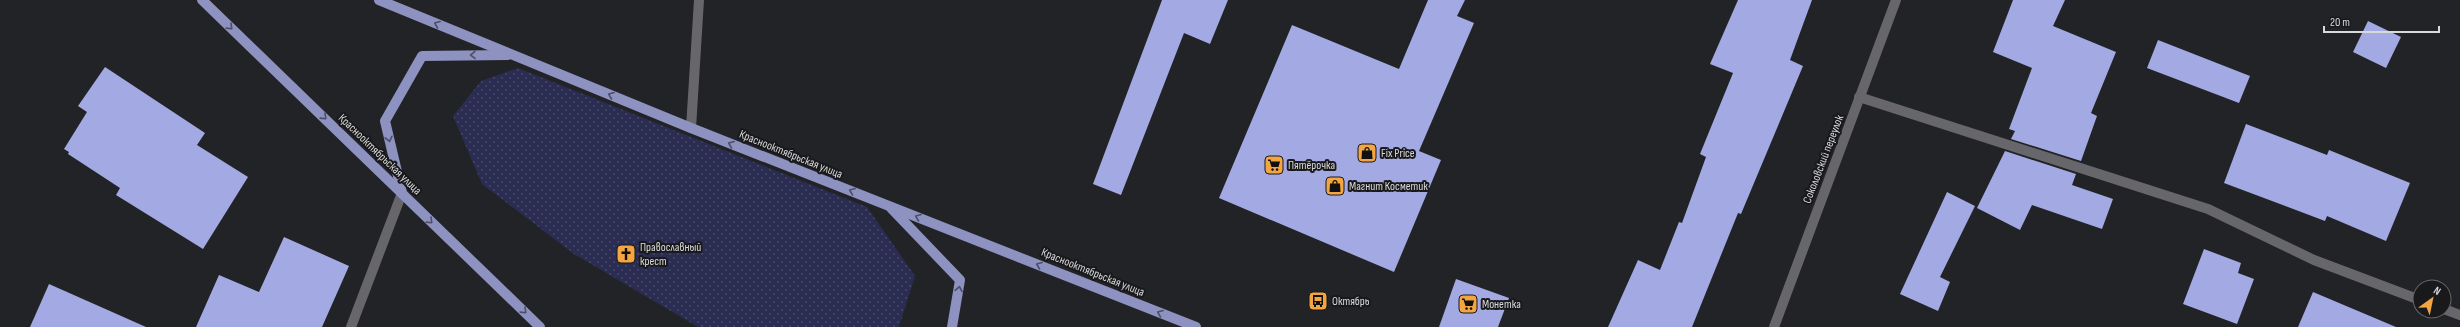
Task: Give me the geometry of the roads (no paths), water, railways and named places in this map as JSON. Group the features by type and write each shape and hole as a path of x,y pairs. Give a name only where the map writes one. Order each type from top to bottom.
{"main road":[{"name":"Краснооктябрьская улица","path":"202,0 540,327"},
{"name":"Краснооктябрьская улица","path":"379,0 691,128 1196,327"},
{"path":"402,194 385,121 422,56 512,55"},
{"path":"888,206 960,280 952,327"}],"street":[{"path":"691,128 699,0"},
{"name":"Соколовский переулок","path":"1774,327 1896,0"},
{"path":"1860,97 2208,209 2314,260 2412,297"},
{"path":"351,327 402,194"}],"place":[{"name":"Fix Price","path":"1367,153"},
{"name":"Пятёрочка","path":"1274,165"},
{"name":"Магнит Косметик","path":"1335,186"},
{"name":"Православный крест","path":"626,254"},
{"name":"Октябрь","path":"1318,301"},
{"name":"Монетка","path":"1468,304"}]}
